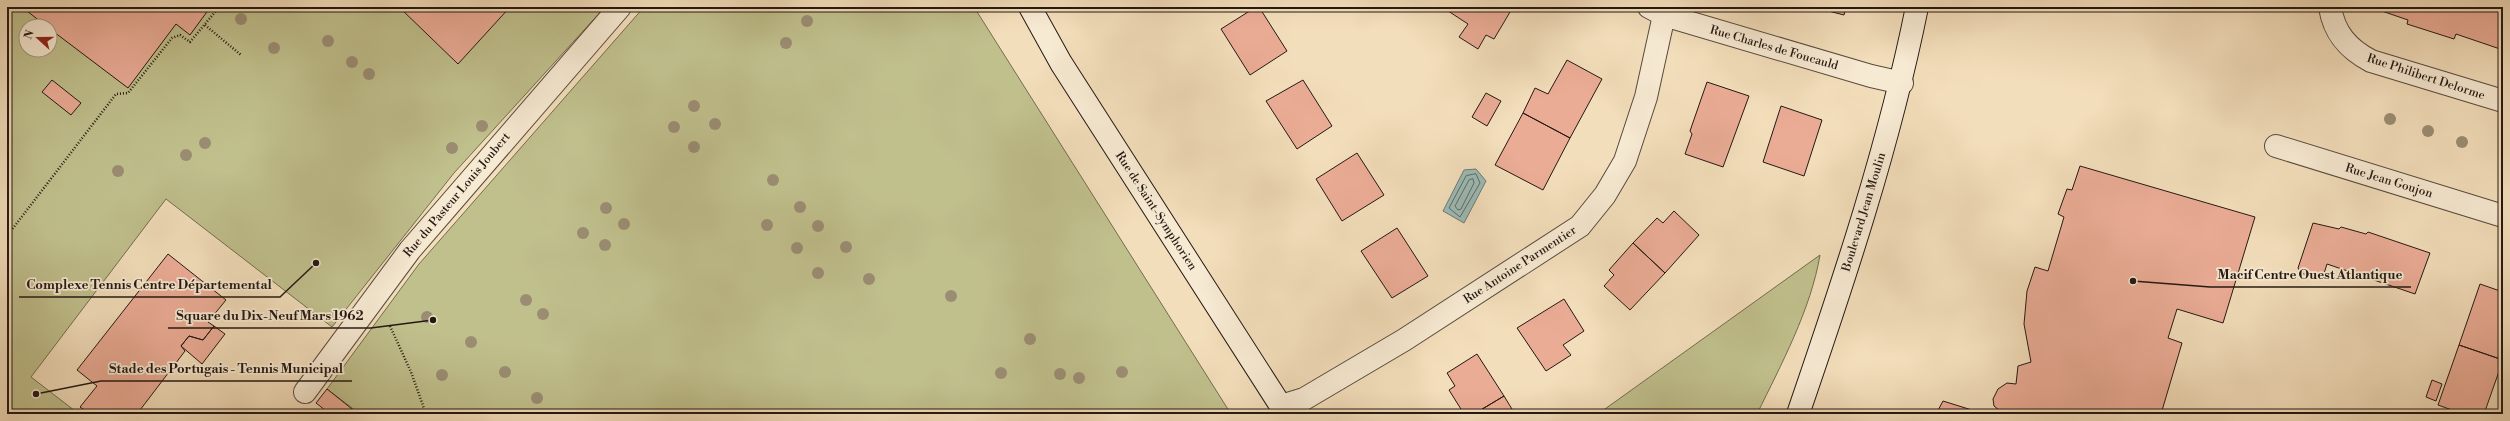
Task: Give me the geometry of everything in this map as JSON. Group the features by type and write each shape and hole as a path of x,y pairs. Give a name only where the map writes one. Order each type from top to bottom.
{"street":[{"name":"Rue du Pasteur Louis Joubert","path":"305,392 410,250 620,7"},
{"name":"Rue de Saint-Symphorien","path":"1030,7 1061,63 1283,410"},
{"name":"Boulevard Jean Moulin","path":"1798,414 1835,307 1902,83 1917,7"},
{"name":"Rue Philibert Delorme","path":"2330,7 2332,21 2343,40 2355,53 2371,61 2503,100"},
{"name":"Rue Antoine Parmentier","path":"1283,410 1404,340 1580,226 1605,195 1625,161 1646,97 1656,11"},
{"name":"Rue Charles de Foucauld","path":"1656,11 1864,74 1902,83"},
{"name":"Rue Jean Goujon","path":"2276,146 2503,216"}],"path":[{"path":"7,236 116,94 128,93 172,38 180,35 190,42 215,12 215,7"},
{"path":"205,25 241,55"},
{"path":"372,301 394,332 426,414"}],"green space":[{"path":"7,7 605,7 454,173 332,327 166,199 31,377 79,414 7,414"},
{"path":"644,7 974,7 1231,414 360,414 327,389 419,264"},
{"path":"1820,255 1810,296 1794,336 1757,414 1598,414"}],"water":[{"path":"1476,169 1486,181 1464,223 1443,211 1464,170"}],"building":[{"path":"22,7 206,7 209,9 190,35 176,24 128,88 58,35 58,18 36,18"},
{"path":"399,7 510,7 458,64"},
{"path":"1256,7 1259,7 1287,51 1250,75 1221,29"},
{"path":"1442,7 1513,7 1494,39 1486,35 1478,49 1459,37 1468,24"},
{"path":"1813,7 1846,7 1844,15"},
{"path":"2377,7 2503,7 2503,50 2456,34 2454,39 2407,24 2408,20 2376,9"},
{"path":"1567,60 1602,79 1570,138 1523,113 1535,88 1548,94"},
{"path":"52,80 81,103 71,115 42,92"},
{"path":"1303,80 1332,126 1297,149 1266,101"},
{"path":"1707,82 1749,96 1723,167 1685,154 1692,134 1690,131"},
{"path":"1486,93 1501,101 1487,126 1472,117"},
{"path":"1781,106 1822,120 1804,176 1763,162"},
{"path":"1523,113 1570,138 1543,190 1495,165"},
{"path":"1357,153 1384,195 1342,221 1316,179"},
{"path":"2080,166 2255,217 2223,323 2177,309 2168,338 2182,343 2161,414 2004,414 1994,406 1993,399 1998,389 2007,383 2016,384 2018,366 2031,362 2024,324 2027,291 2035,267 2048,271 2064,217 2058,214 2067,189 2072,190"},
{"path":"1674,211 1699,235 1665,273 1633,243 1657,218 1663,223"},
{"path":"2313,223 2339,229 2341,227 2366,234 2368,232 2430,253 2415,294 2327,264 2322,280 2301,273 2298,268"},
{"path":"1397,228 1428,276 1392,298 1361,251"},
{"path":"1633,243 1665,273 1630,310 1604,286 1614,275 1609,270"},
{"path":"168,254 226,300 208,322 214,326 203,340 189,336 181,346 185,351 137,414 90,414 80,407 97,386 77,370"},
{"path":"2480,284 2503,292 2503,360 2459,345"},
{"path":"1564,299 1584,331 1563,345 1571,355 1546,371 1517,328"},
{"path":"214,326 225,334 202,364 181,346 189,336 203,340"},
{"path":"2459,345 2503,360 2484,414 2463,414 2438,405"},
{"path":"1477,354 1504,396 1474,414 1464,414 1449,390 1455,386 1447,373"},
{"path":"2432,380 2442,384 2436,401 2426,397"},
{"path":"327,389 352,409 348,414 330,414 316,403"},
{"path":"1504,396 1515,414 1474,414"},
{"path":"1943,401 1975,411 1973,414 1936,414"}],"place":[{"name":"Complexe Tennis Centre Départemental","path":"316,263"},
{"name":"Macif Centre Ouest Atlantique","path":"2133,281"},
{"name":"Square du Dix-Neuf Mars 1962","path":"433,320"},
{"name":"Stade des Portugais - Tennis Municipal","path":"36,394"}]}
